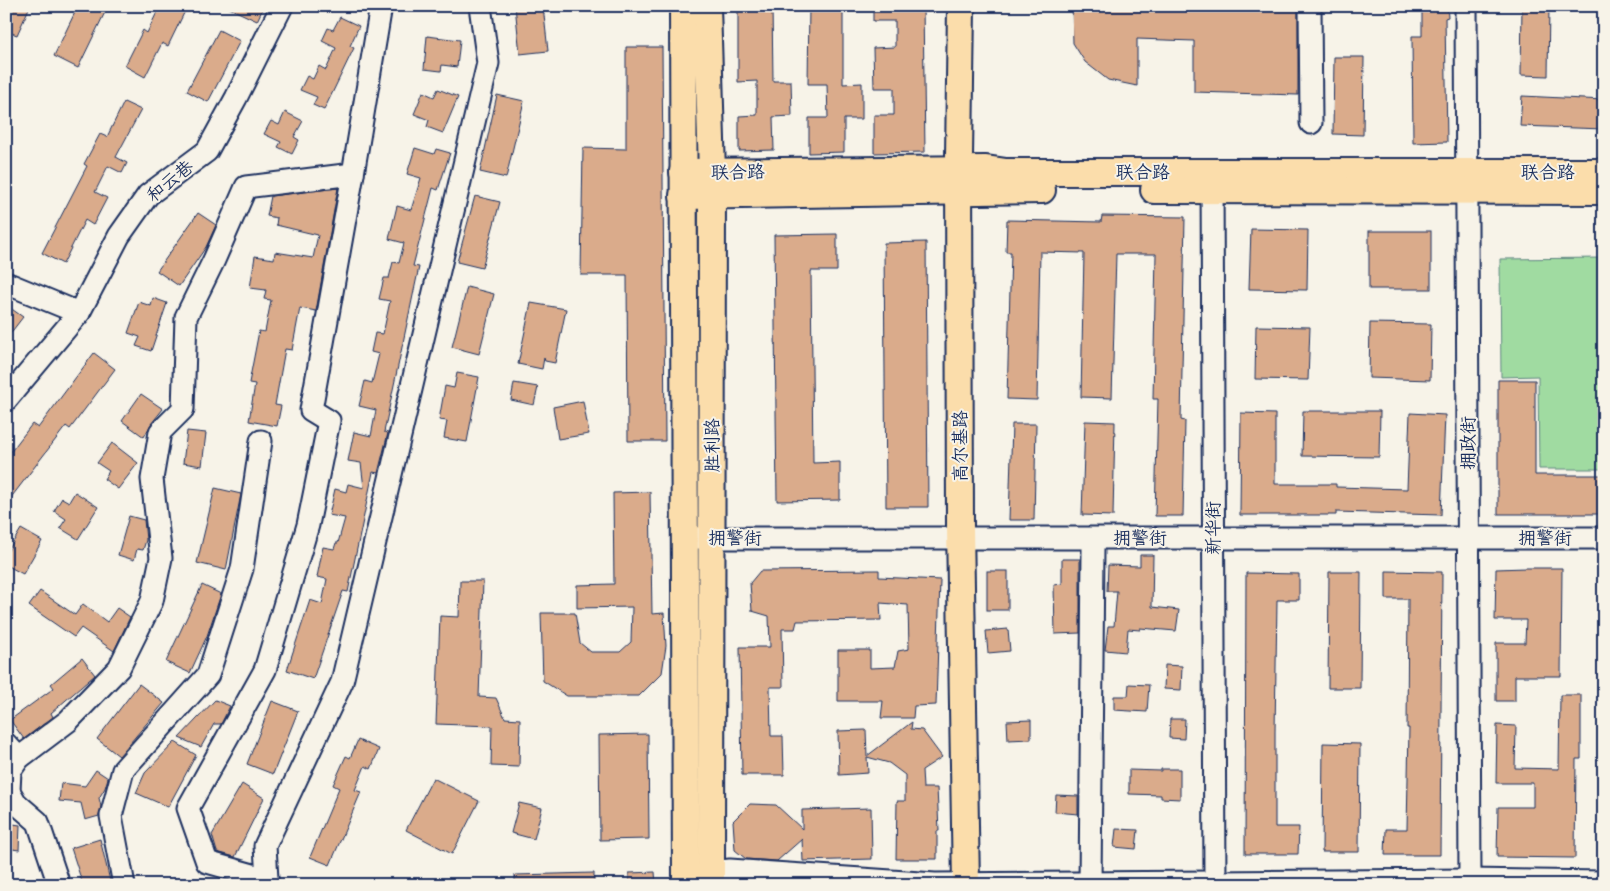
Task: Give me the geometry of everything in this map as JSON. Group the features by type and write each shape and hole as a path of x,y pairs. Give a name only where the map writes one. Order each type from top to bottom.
{"main road":[{"name":"胜利路","path":"684,6 682,538 686,885"},
{"name":"胜利路","path":"707,6 712,185 712,878"},
{"name":"高尔基路","path":"962,6 960,538 966,884"},
{"name":"联合路","path":"683,184 960,181 986,169 1006,172 1212,181 1466,181 1604,172"},
{"name":"联合路","path":"1466,181 1604,191"}],"street":[{"name":"和云巷","path":"6,400 79,313 119,236 148,195 207,151 241,90 282,6"},
{"path":"380,6 353,174 311,410 329,421 308,525 265,670 188,808 207,862 267,882 265,846 342,682 488,63 480,6"},
{"path":"1310,6 1310,123"},
{"name":"拥政街","path":"1466,6 1470,880"},
{"path":"60,885 38,822 16,803 9,791 13,751 68,721 119,668 152,601 161,558 152,479 160,432 183,409 186,317 214,260 246,187 353,174"},
{"name":"新华街","path":"1212,181 1215,883"},
{"path":"6,283 79,313"},
{"path":"124,885 111,816 123,770 208,675 242,568 261,441"},
{"name":"拥警街","path":"682,538 1604,538"},
{"path":"1090,884 1093,549"},
{"path":"712,878 730,870 934,884 1470,880 1604,882"}],"green space":[{"path":"1604,258 1604,469 1539,469 1538,376 1501,377 1500,259"}],"building":[{"path":"6,6 30,6 17,35 6,31"},
{"path":"78,6 108,6 78,68 54,56"},
{"path":"160,6 175,6 185,11 168,46 162,43 145,77 125,66 143,30 147,33"},
{"path":"225,6 264,6 257,21"},
{"path":"515,6 543,6 548,51 520,54"},
{"path":"738,6 772,6 773,81 791,81 792,116 773,117 774,150 739,151 739,116 757,115 757,81 738,82"},
{"path":"809,6 843,6 843,84 862,83 862,119 844,119 844,152 809,153 809,118 828,118 827,84 808,84"},
{"path":"873,6 923,6 925,152 874,153 874,115 894,115 894,88 874,88 873,48 895,47 895,21 873,21"},
{"path":"1072,6 1298,6 1298,95 1194,92 1194,41 1137,39 1137,86 1108,80 1085,62 1073,43"},
{"path":"1422,6 1447,6 1448,17 1445,18 1447,142 1413,143 1412,36 1422,36"},
{"path":"1522,6 1549,6 1548,76 1521,75"},
{"path":"340,17 359,26 350,46 354,48 324,110 313,105 317,97 300,90 307,76 313,79 319,66 326,70 336,48 322,41 328,28 333,30"},
{"path":"219,30 240,41 208,102 187,91"},
{"path":"427,36 460,40 457,67 442,65 441,71 424,69"},
{"path":"626,47 662,47 665,441 628,441 627,275 581,275 583,148 626,149"},
{"path":"1334,57 1364,57 1363,135 1333,134"},
{"path":"438,89 458,97 443,133 427,127 429,120 414,114 423,92 434,97"},
{"path":"497,95 524,101 506,178 480,172"},
{"path":"1522,96 1604,100 1604,129 1520,126"},
{"path":"124,102 141,110 116,157 127,163 122,173 108,166 95,192 107,198 93,225 85,220 63,264 42,253 87,166 84,164 100,134 107,137"},
{"path":"285,112 303,121 294,137 299,140 292,154 278,147 281,142 264,134 271,121 279,125"},
{"path":"415,148 434,154 436,149 450,153 438,190 433,188 413,266 419,267 384,432 388,433 378,473 373,472 348,592 343,591 313,679 287,670 310,600 322,604 327,579 317,577 323,547 334,549 336,543 338,543 345,518 329,515 335,489 346,492 348,484 364,488 361,463 348,461 354,432 371,436 376,410 359,406 365,381 372,383 379,354 371,352 375,333 383,334 390,301 379,299 384,278 389,278 393,262 399,263 404,243 389,239 397,206 411,210 421,178 407,174"},
{"path":"338,188 316,311 300,308 292,350 285,349 275,405 281,406 277,426 249,421 255,384 249,383 259,331 265,332 271,300 264,299 266,290 250,288 255,256 274,259 275,252 313,258 318,235 276,225 277,218 267,216 271,196"},
{"path":"475,196 500,202 482,268 457,262"},
{"path":"198,213 216,225 206,247 179,286 157,271"},
{"path":"1102,216 1185,217 1181,420 1185,421 1183,516 1155,516 1158,399 1153,399 1156,254 1116,254 1112,398 1081,397 1084,253 1040,252 1037,400 1007,399 1011,252 1006,252 1007,220 1101,222"},
{"path":"1251,229 1308,230 1307,290 1249,289"},
{"path":"1369,231 1431,231 1431,289 1369,289"},
{"path":"837,234 837,271 811,271 813,463 840,462 840,500 777,501 774,235"},
{"path":"926,242 928,507 886,507 884,243"},
{"path":"467,287 494,294 479,354 452,347"},
{"path":"153,298 167,303 151,351 136,346 140,337 128,333 139,302 151,306"},
{"path":"531,303 566,309 555,363 545,361 544,358 542,369 518,364"},
{"path":"6,305 23,317 6,339"},
{"path":"1370,323 1431,324 1430,380 1369,378"},
{"path":"1256,326 1310,327 1308,380 1255,379"},
{"path":"94,353 115,369 70,429 66,426 6,504 6,458 32,424 38,428"},
{"path":"457,373 479,377 467,442 444,438 447,421 439,420 445,386 454,388"},
{"path":"1498,380 1535,380 1535,475 1604,475 1604,514 1498,514"},
{"path":"514,383 538,387 534,405 511,400"},
{"path":"141,394 163,409 151,424 144,437 122,421"},
{"path":"583,401 589,434 558,439 553,407"},
{"path":"1303,411 1380,411 1379,457 1302,456"},
{"path":"1241,413 1275,414 1275,484 1336,484 1336,487 1407,489 1410,413 1445,415 1441,515 1336,512 1336,515 1240,515"},
{"path":"1085,421 1115,422 1113,516 1082,515"},
{"path":"1012,424 1036,424 1034,520 1009,520"},
{"path":"187,431 206,433 202,466 183,463"},
{"path":"112,443 138,463 118,489 104,479 109,471 97,463"},
{"path":"215,488 241,494 226,570 197,563"},
{"path":"75,492 98,507 78,539 60,528 66,519 54,511 62,498 69,502"},
{"path":"650,492 652,614 664,613 666,646 662,673 639,696 567,696 543,681 541,613 575,613 580,643 591,652 620,652 631,642 632,607 577,608 577,585 614,584 613,493"},
{"path":"129,516 144,520 146,540 143,550 137,549 134,560 118,555"},
{"path":"21,529 42,541 23,574 6,565 6,554"},
{"path":"1140,555 1153,555 1152,607 1179,610 1176,631 1128,629 1126,652 1105,650 1108,626 1114,626 1117,591 1107,591 1108,565 1140,566"},
{"path":"1062,559 1080,559 1080,633 1055,634 1054,585 1062,584"},
{"path":"1562,568 1561,676 1515,676 1515,701 1496,701 1496,643 1525,643 1526,620 1495,620 1496,569"},
{"path":"879,570 879,577 940,580 936,705 914,706 913,718 881,718 883,701 838,701 838,650 870,650 870,668 895,667 898,651 909,649 908,605 880,603 881,620 797,621 795,629 782,629 783,687 770,687 771,736 783,736 784,775 742,775 740,647 770,647 769,616 752,611 750,583 760,571"},
{"path":"987,571 1008,571 1008,610 987,610"},
{"path":"1386,571 1442,572 1440,855 1385,855 1386,829 1407,829 1409,728 1407,728 1408,599 1386,599"},
{"path":"1329,572 1361,572 1360,688 1328,688"},
{"path":"1246,573 1299,574 1299,600 1277,600 1275,732 1275,827 1299,827 1298,854 1245,854"},
{"path":"460,581 483,581 479,697 496,698 505,718 520,719 519,767 491,766 492,726 436,724 440,616 459,617"},
{"path":"202,585 221,594 207,636 190,673 166,662"},
{"path":"40,591 75,615 83,604 107,622 117,608 130,617 114,651 81,628 74,637 29,606"},
{"path":"1008,629 1010,651 988,653 986,631"},
{"path":"82,658 95,675 51,713 53,717 24,739 10,720 54,688 51,684"},
{"path":"1165,665 1182,666 1181,690 1164,689"},
{"path":"139,684 164,703 119,756 97,739"},
{"path":"1129,684 1149,685 1147,712 1114,710 1114,696 1128,696"},
{"path":"1560,695 1581,695 1581,759 1576,759 1575,858 1497,857 1498,807 1533,807 1533,783 1496,783 1497,725 1516,726 1515,768 1559,769"},
{"path":"215,700 230,706 221,724 214,724 201,747 179,738"},
{"path":"272,701 298,711 273,774 247,764"},
{"path":"1170,719 1185,719 1184,739 1169,738"},
{"path":"1031,720 1031,739 1008,740 1007,721"},
{"path":"912,722 911,729 922,730 942,757 922,770 923,788 937,788 939,831 937,831 937,859 896,859 897,801 905,801 905,775 889,763 867,757 868,773 839,775 838,731 866,730 867,756"},
{"path":"648,734 649,839 600,840 599,735"},
{"path":"358,740 379,749 371,769 365,766 355,790 361,792 330,865 310,857 339,788 333,785 346,756 350,758"},
{"path":"175,742 196,755 168,807 136,793 145,773"},
{"path":"1323,743 1360,744 1359,852 1322,852"},
{"path":"1161,769 1180,769 1180,799 1161,798 1161,795 1129,794 1129,770 1161,771"},
{"path":"96,770 108,778 99,798 101,806 99,816 85,820 81,803 59,801 61,783 85,786"},
{"path":"433,778 479,801 452,854 406,830"},
{"path":"242,784 264,798 235,857 217,852 212,835"},
{"path":"1056,795 1078,796 1078,814 1055,812"},
{"path":"519,803 542,808 534,839 511,833"},
{"path":"750,804 776,805 802,829 802,810 871,808 872,859 803,861 802,839 777,861 746,859 735,850 733,821"},
{"path":"6,823 20,825 19,850 6,848"},
{"path":"1116,829 1138,830 1136,849 1114,847"},
{"path":"100,839 111,885 83,885 71,848"},
{"path":"655,872 656,885 629,885 629,873"},
{"path":"594,873 594,885 515,885 515,875"}]}
